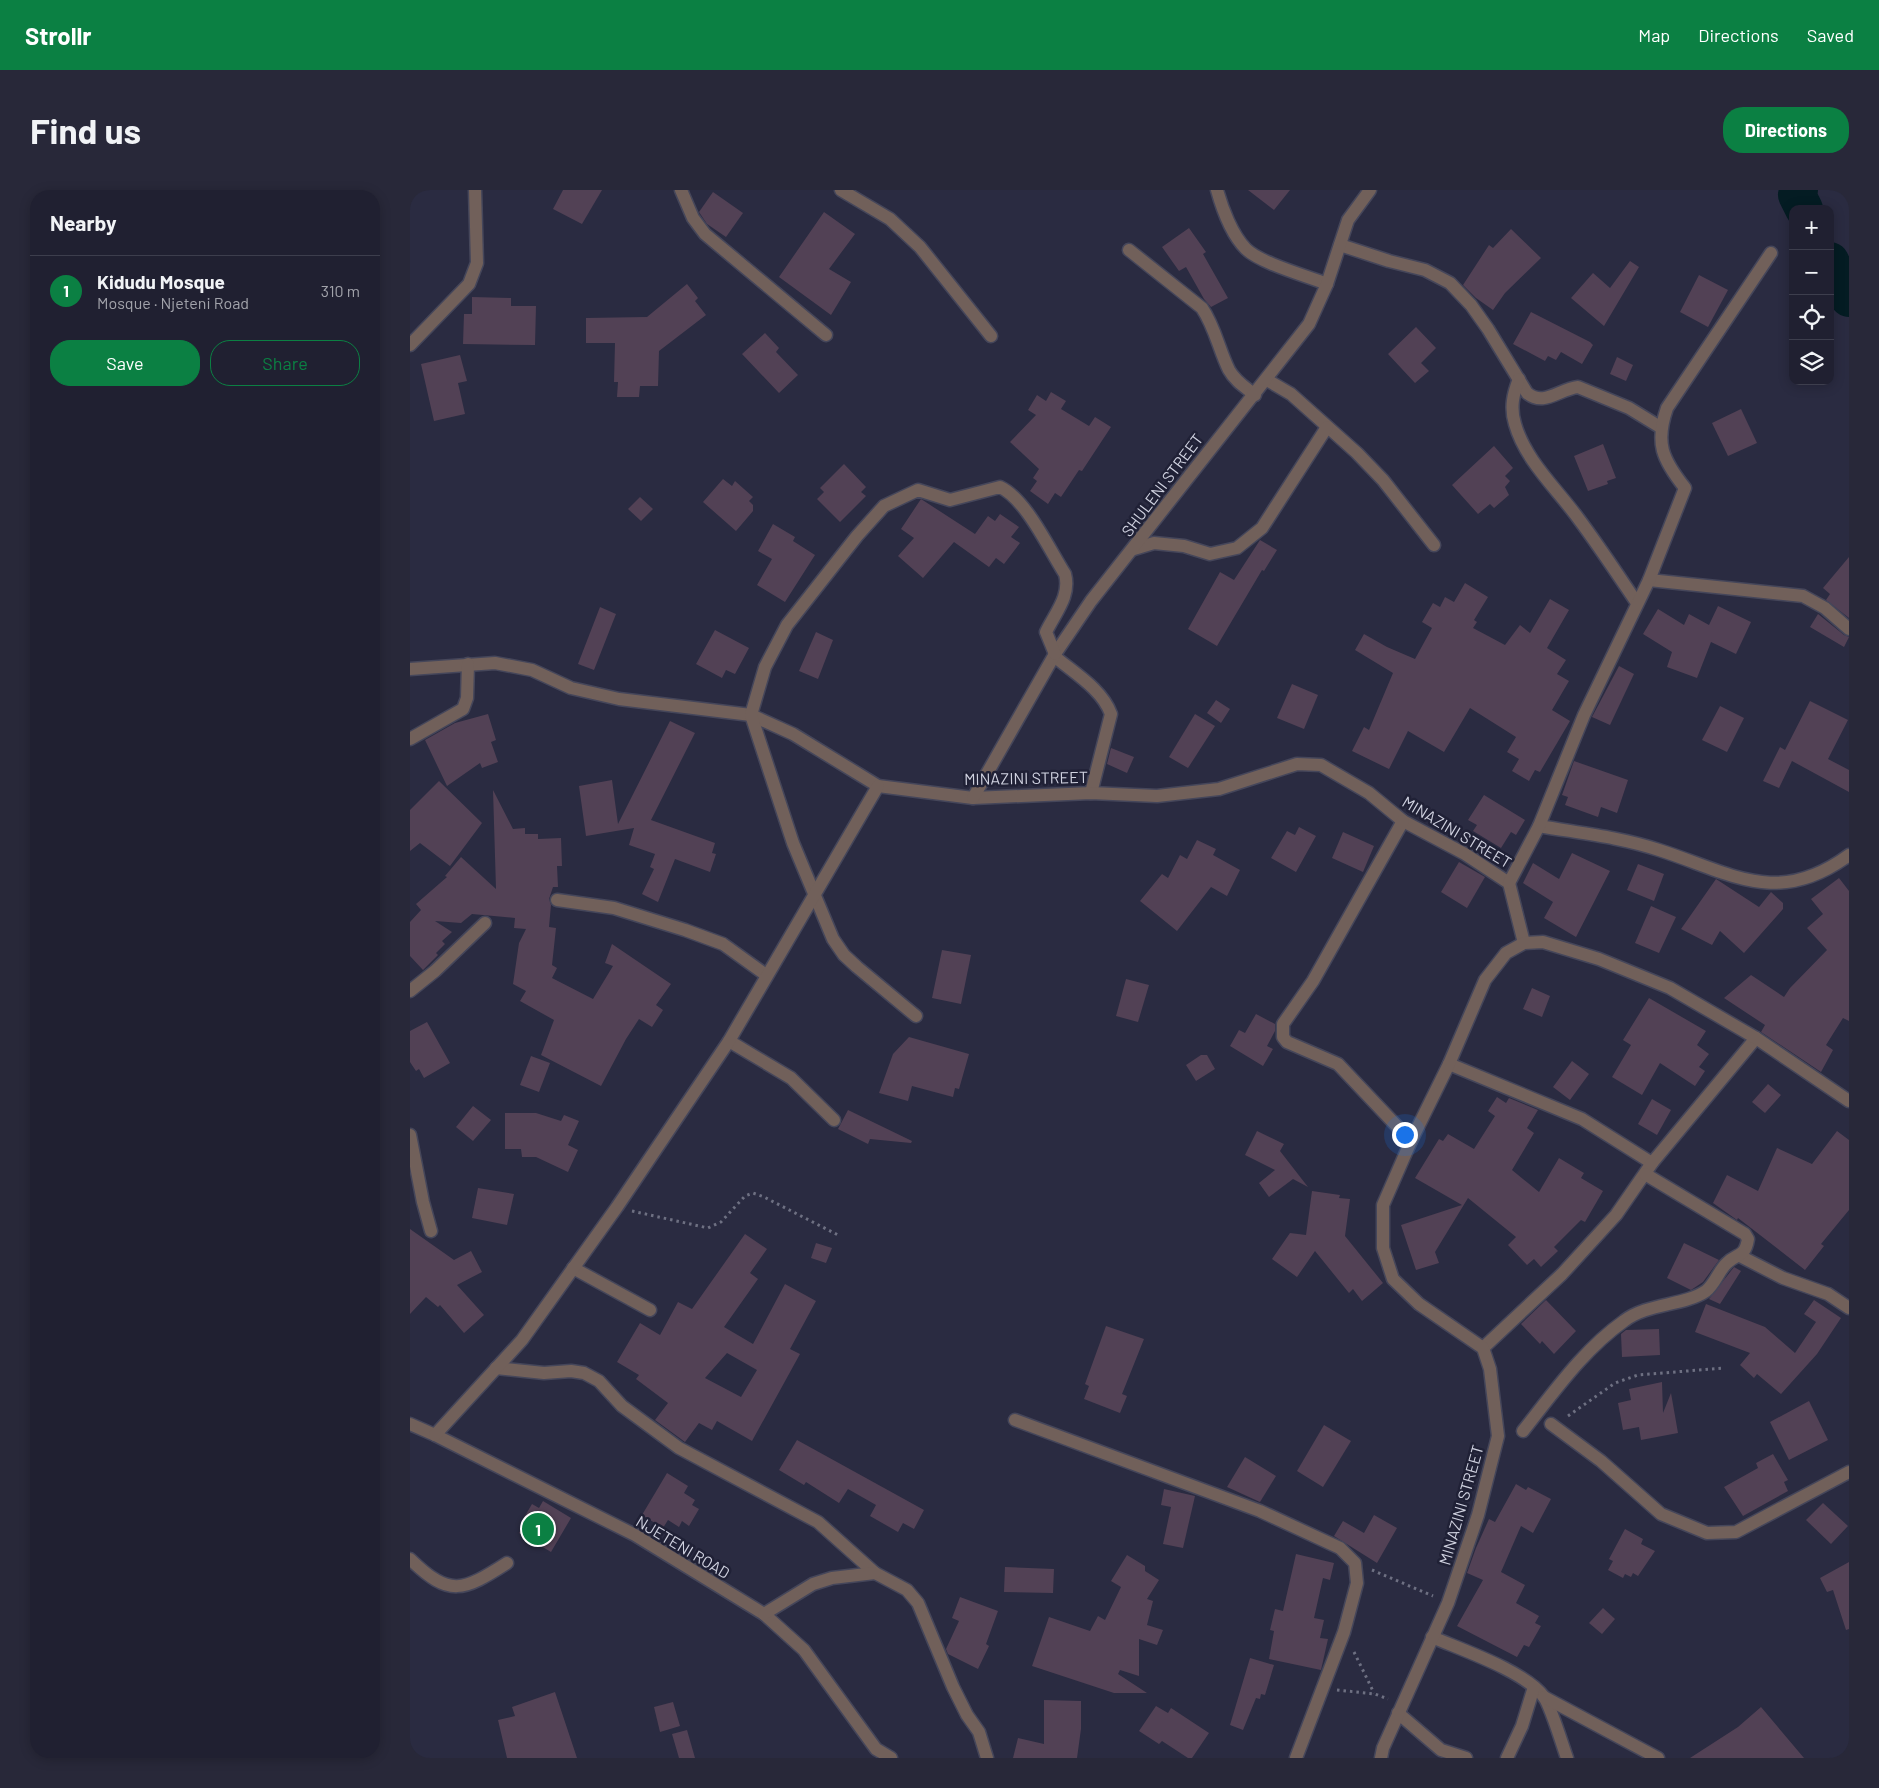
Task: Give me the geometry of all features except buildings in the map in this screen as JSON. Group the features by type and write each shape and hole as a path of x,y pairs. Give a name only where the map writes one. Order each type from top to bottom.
{"street":[{"path":"410,345 469,284 477,263 475,190"},
{"path":"681,190 693,218 705,234 826,335"},
{"path":"841,190 890,219 920,247 991,336"},
{"path":"1217,190 1238,239 1247,250 1259,258 1327,284"},
{"name":"SHULENI STREET","path":"972,798 1054,655 1091,601 1134,549 1220,435 1255,395 1310,324 1327,284 1348,220 1358,203 1370,190"},
{"path":"1340,245 1389,261 1425,270 1450,283 1470,305 1527,392 1534,398 1542,400 1570,387 1578,386 1629,408 1660,427"},
{"path":"1129,250 1202,308 1208,317 1229,370 1239,383 1255,395"},
{"path":"1509,883 1539,826 1584,714 1649,580 1685,488 1675,476 1660,445 1660,427 1667,408 1772,252"},
{"path":"1519,379 1514,392 1512,406 1515,424 1522,442 1558,494 1578,517 1637,603"},
{"path":"1267,380 1291,394 1383,480 1434,545"},
{"path":"1134,549 1154,543 1184,546 1210,554 1237,548 1262,528 1327,428"},
{"path":"916,1016 844,955 833,939 793,843 751,715 765,667 787,625 857,536 884,506 918,490 950,500 1000,487 1009,491 1026,511 1065,574 1068,585 1065,596 1046,632 1054,655 1096,691 1107,703 1111,714 1091,793"},
{"path":"1649,580 1803,596 1825,608 1849,629"},
{"name":"MINAZINI STREET","path":"410,669 496,663 532,670 571,688 619,699 751,715 793,734 878,786 972,798 1091,793 1156,796 1210,790 1297,764 1321,765 1369,793 1403,821 1472,859 1509,883 1524,943"},
{"path":"410,739 463,709 467,698 468,664"},
{"path":"435,1435 522,1340 617,1207 729,1041 766,974 878,786"},
{"path":"1403,821 1313,981 1283,1024 1283,1037 1287,1042 1338,1064 1411,1141"},
{"path":"1539,826 1621,840 1659,850 1719,874 1752,882 1782,883 1811,876 1849,855"},
{"path":"557,900 614,908 685,930 723,944 766,974"},
{"path":"410,991 484,923"},
{"path":"1756,1038 1649,1169 1616,1215 1562,1274 1483,1348 1419,1304 1393,1279 1383,1248 1383,1205 1411,1141 1449,1064 1485,980 1506,953 1524,943 1543,942 1608,963 1670,988 1756,1038 1849,1101"},
{"path":"729,1041 791,1078 834,1120"},
{"path":"1449,1064 1582,1119 1649,1169 1745,1234 1748,1239 1747,1245 1740,1256 1727,1262 1707,1290 1644,1310 1624,1320 1572,1368 1523,1431"},
{"path":"410,1135 423,1202 431,1231"},
{"path":"1740,1256 1783,1278 1828,1294 1849,1308"},
{"path":"573,1268 650,1310"},
{"name":"MINAZINI STREET","path":"1381,1758 1383,1748 1448,1603 1478,1515 1498,1436 1490,1369 1483,1348"},
{"path":"496,1368 544,1373 571,1371 584,1373 599,1381 622,1406 679,1448 818,1522 874,1573 907,1590 918,1603 953,1687 967,1715 979,1732 987,1758"},
{"path":"1015,1420 1260,1511 1340,1548 1355,1563 1357,1582 1344,1632 1296,1758"},
{"name":"NJETENI ROAD","path":"410,1424 635,1535 764,1614 804,1650 878,1754 891,1758"},
{"path":"1551,1424 1601,1461 1662,1514 1707,1533 1736,1532 1849,1472"},
{"path":"410,1559 440,1584 456,1588 478,1582 507,1563"},
{"path":"764,1614 813,1584 832,1578 874,1573"},
{"path":"1432,1637 1516,1674 1544,1697 1658,1758"},
{"path":"1507,1758 1522,1726 1534,1687"},
{"path":"1544,1697 1567,1758"},
{"path":"1400,1709 1441,1750 1466,1758"}],"path":[{"path":"617,1207 708,1228 722,1222 745,1196 753,1193 764,1196 840,1236"},
{"path":"1551,1424 1566,1417 1615,1383 1638,1375 1724,1368"},
{"path":"1355,1563 1448,1603"},
{"path":"1344,1632 1374,1694"},
{"path":"1323,1690 1346,1690 1374,1694 1400,1709"}],"waterway":[{"path":"1799,190 1797,195 1802,205"},
{"path":"1834,269 1849,298"}],"place":[{"name":"Kidudu Mosque","path":"538,1529"}]}
